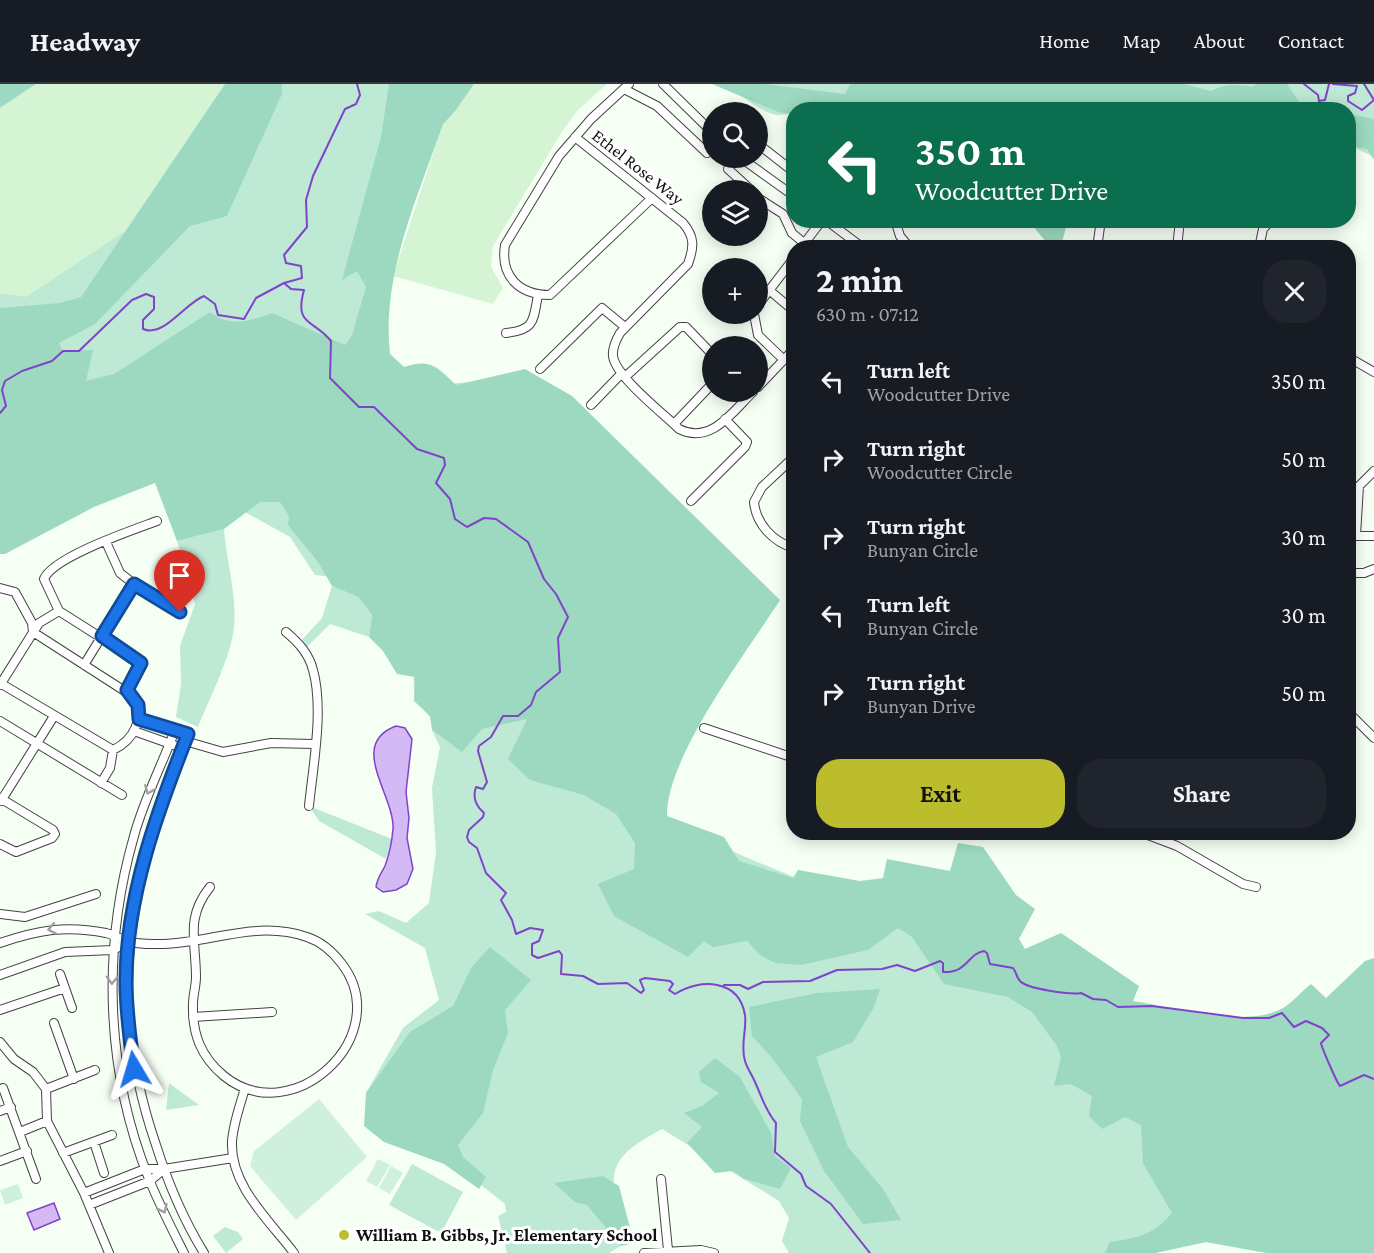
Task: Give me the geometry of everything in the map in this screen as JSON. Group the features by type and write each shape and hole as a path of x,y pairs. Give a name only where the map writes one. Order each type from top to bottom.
{"street":[{"path":"663,84 702,122"},
{"path":"652,198 550,295 538,295 524,291 507,273 503,260 505,245 559,156 626,86 657,106 702,148"},
{"name":"Ethel Rose Way","path":"575,137 690,231 693,249 688,264 625,327 615,344 613,357 623,375"},
{"path":"768,152 786,166"},
{"path":"755,168 786,190"},
{"path":"728,169 740,180"},
{"path":"768,204 777,209 786,223"},
{"path":"789,228 798,240"},
{"path":"807,240 817,228"},
{"path":"835,228 852,240"},
{"path":"786,269 769,291 786,305"},
{"path":"506,333 524,331 532,323 538,295"},
{"path":"540,369 602,308 625,327"},
{"path":"756,324 759,335 784,360 768,377"},
{"path":"591,405 680,327 686,327 702,344"},
{"path":"1356,363 1374,372"},
{"path":"623,375 674,424 689,434 699,435 708,432 743,402"},
{"path":"674,424 702,395"},
{"path":"691,501 745,447 747,442 725,419"},
{"path":"786,464 762,487 754,502 759,522 776,540 786,544"},
{"path":"1356,507 1359,486 1374,471"},
{"path":"127,690 141,663 102,636 59,611 45,584 46,574 69,558 157,521"},
{"path":"1356,536 1374,536"},
{"path":"106,542 120,573 180,612"},
{"path":"1356,573 1374,569"},
{"path":"84,665 134,584"},
{"path":"0,588 15,592 32,623 33,632"},
{"path":"59,611 39,623 0,684 113,750"},
{"path":"33,632 127,690 138,705 139,719 134,731 122,746 113,750"},
{"path":"286,632 302,645 313,670 317,704 309,806"},
{"path":"0,844 16,852 52,838 55,834 53,830 1,800 54,716"},
{"path":"139,719 175,730 185,741"},
{"path":"1356,720 1373,736"},
{"path":"0,721 122,795"},
{"path":"704,728 786,755"},
{"path":"175,730 147,795 134,834 113,950 113,1031 125,1102 145,1169 184,1253"},
{"path":"134,731 170,743 185,741 224,752 271,744 314,744"},
{"path":"185,741 164,796 142,870 129,942 127,990 134,1069 144,1111 178,1208 204,1253"},
{"path":"101,783 111,768 113,750"},
{"path":"1161,840 1177,846 1243,884 1256,888"},
{"path":"0,943 26,934 64,927 115,936 129,942 162,944 192,942 250,930 291,931 313,939 333,952 350,974 357,999 350,1041 331,1068 312,1082 294,1090 270,1093 245,1088 212,1066 201,1050 193,1017 196,978 192,942 197,903 210,887"},
{"path":"0,915 25,917 96,894"},
{"path":"0,975 65,952 113,950 129,942"},
{"path":"60,974 72,1008"},
{"path":"0,1010 65,988"},
{"path":"193,1017 272,1012"},
{"path":"54,1023 74,1078"},
{"path":"0,1042 14,1059 33,1072 46,1089 47,1121 84,1193 109,1253"},
{"path":"46,1089 95,1070"},
{"path":"3,1088 36,1179"},
{"path":"245,1088 234,1127 233,1158 242,1184 294,1253"},
{"path":"0,1111 11,1107"},
{"path":"20,1132 47,1121"},
{"path":"63,1154 112,1135"},
{"path":"93,1142 104,1173"},
{"path":"0,1161 27,1151"},
{"path":"84,1193 145,1169 164,1169 233,1158"},
{"path":"89,1205 150,1181 164,1169"},
{"path":"661,1179 668,1250"},
{"path":"644,1253 668,1250 701,1250 714,1253"}],"green space":[{"path":"0,84 36,84 0,108"},
{"path":"36,84 225,84 128,229 60,303 0,293 0,108"},
{"path":"225,84 282,84 282,94 227,216 190,226 95,324 59,343 63,351 93,350 86,381 114,374 210,312 225,320 240,322 272,313 345,345 352,335 366,287 357,271 342,280 381,137 389,84 474,84 443,124 413,208 396,266 391,295 390,354 404,367 421,363 433,366 456,385 525,369 572,396 780,600 729,676 694,735 670,792 667,816 724,837 739,861 793,878 798,870 860,881 883,878 887,859 950,871 958,843 983,847 1016,895 1035,909 1019,939 1025,949 1061,933 1139,986 1133,1001 1230,1017 1268,1014 1287,1006 1311,984 1326,998 1365,961 1374,958 1374,1253 1267,1253 1206,1242 1155,1253 1105,1253 1110,1242 1129,1239 1151,1231 1172,1213 1143,1163 1141,1125 1125,1117 1102,1129 1089,1116 1092,1096 1071,1084 1054,1086 1061,1057 1057,1046 1032,1012 1008,997 944,984 912,937 898,928 868,950 801,965 775,963 760,955 747,941 713,947 704,941 688,957 614,916 598,884 634,869 635,843 616,814 584,795 530,780 508,759 527,719 482,729 462,752 432,730 430,716 414,701 415,677 397,674 383,651 369,637 372,615 358,597 332,586 318,562 288,525 289,516 280,502 260,502 224,529 177,541 155,483 94,507 5,554 0,554 0,308 60,303 81,297"},
{"path":"280,84 463,84 456,110 443,124 352,335 345,346 310,330 384,387 495,381 646,811 743,856 1027,973 1374,1253 1267,1253 1206,1242 1155,1253 789,1253 782,1241 789,1218 779,1201 662,1129 631,1148 623,1156 614,1174 617,1200 631,1239 618,1242 621,1246 609,1253 507,1253 498,1216 506,1212 505,1204 366,1093 403,1028 439,1000 425,948 365,914 379,911 406,923 429,903 436,852 432,788 440,747 432,730 453,745 454,743 415,700 413,674 380,604 364,580 315,575 290,537 227,502 194,459 100,500 0,548 0,293 26,297 128,229 227,216 281,93"},
{"path":"474,84 607,84 578,110 563,130 493,246 491,267 503,288 493,304 393,276 443,123 456,110"},
{"path":"712,84 765,84 845,94 850,84 1184,84 1211,91 1231,85 1252,87 1256,84 1287,84 1299,102 786,102 786,113 768,108 768,102 754,102"},
{"path":"724,84 1374,84 1374,157 1356,148 1356,102 786,102 786,114 768,112 768,102 751,102"},
{"path":"1356,115 1374,119 1374,160 1367,149 1356,147"},
{"path":"1035,228 1066,228 1062,240 1044,240"},
{"path":"224,529 233,589 234,626 225,663 198,727 176,717 181,684 180,646 195,604 177,541"},
{"path":"332,586 358,597 372,615 369,637 330,624 304,650 299,643 322,618"},
{"path":"309,806 392,839 386,859 319,821"},
{"path":"490,947 531,980 505,1010 508,1033 493,1070 483,1113 458,1145 463,1157 486,1177 479,1189 444,1164 384,1142 364,1126 366,1093 410,1032 453,1006 471,968"},
{"path":"880,989 874,1007 853,1042 816,1057 848,1147 883,1189 901,1220 863,1224 824,1171 800,1121 802,1099 773,1059 752,1036 749,1007 817,993"},
{"path":"715,1058 740,1077 771,1133 775,1156 791,1168 780,1189 744,1179 733,1171 715,1173 687,1143 702,1127 684,1113 702,1106 719,1093 701,1082 699,1072"},
{"path":"169,1083 199,1105 166,1110"},
{"path":"319,1099 367,1157 296,1220 250,1166 254,1151"},
{"path":"378,1159 390,1165 377,1187 366,1181"},
{"path":"412,1164 463,1192 441,1233 389,1205"},
{"path":"391,1166 403,1173 390,1194 379,1188"},
{"path":"603,1176 619,1186 634,1243 621,1246 587,1205 575,1202 554,1183"},
{"path":"18,1184 23,1198 5,1205 0,1190"},
{"path":"225,1227 238,1232 243,1239 226,1253 213,1236"}],"shaded area":[{"path":"396,726 405,728 412,739 406,792 409,818 407,838 413,869 407,884 396,890 383,892 376,887 388,857 393,829 392,816 374,758 375,745 382,734"},
{"path":"54,1203 60,1219 34,1230 27,1213"}],"waterway":[{"path":"0,413 6,406 2,390 5,381 22,371 52,361 63,351 79,351 132,300 146,294 154,297 154,309 143,320 143,329 159,329 204,296 215,304 218,315 244,319 256,298 284,283 302,278 301,266 286,263 284,255 307,227 306,200 313,176 345,109 356,104 360,95 357,84"},
{"path":"1304,84 1318,95 1319,101 1325,100 1329,84"},
{"path":"1333,84 1357,86 1355,93 1348,96 1350,102"},
{"path":"1356,106 1362,110 1374,100 1364,84"},
{"path":"284,283 291,289 304,290 301,310 303,316 331,341 330,378 359,407 374,407 417,449 444,458 445,465 436,483 450,499 455,519 467,527 484,518 496,519 528,542 544,579 556,594 568,617 558,638 560,672 536,692 531,705 518,716 503,716 491,737 479,746 478,751 487,782 483,789 476,787 475,798 477,805 484,813 483,817 469,830 467,837 469,842 477,848 486,873 506,893 501,900 512,920 516,934 530,928 543,930 539,941 532,944 532,955 538,958 559,951 562,955 561,974 583,976 598,984 627,983 641,993 644,990 640,980 645,978 670,981 673,984 669,990 675,994 696,985 707,984 727,988 735,994 745,1015 743,1049 745,1061 766,1108 776,1123 775,1152 801,1174 806,1186 831,1204 870,1253"},
{"path":"724,985 740,985 748,989 763,982 810,981 837,970 882,969 897,965 915,971 940,961 943,963 943,972 951,972 958,970 978,953 984,951 987,953 990,964 1013,968 1019,979 1031,987 1049,991 1081,993 1093,999 1106,1000 1118,1007 1152,1006 1243,1018 1269,1018 1282,1013 1294,1027 1306,1021 1322,1028 1329,1035 1321,1043 1340,1086 1364,1075 1374,1079"}],"place":[{"name":"William B. Gibbs, Jr. Elementary School","path":"344,1235"}],"route":[{"path":"134,1069 126,980 129,942 142,870 164,796 188,734 139,719 138,705 127,690 141,663 136,657 102,636 134,584 180,612"}]}
